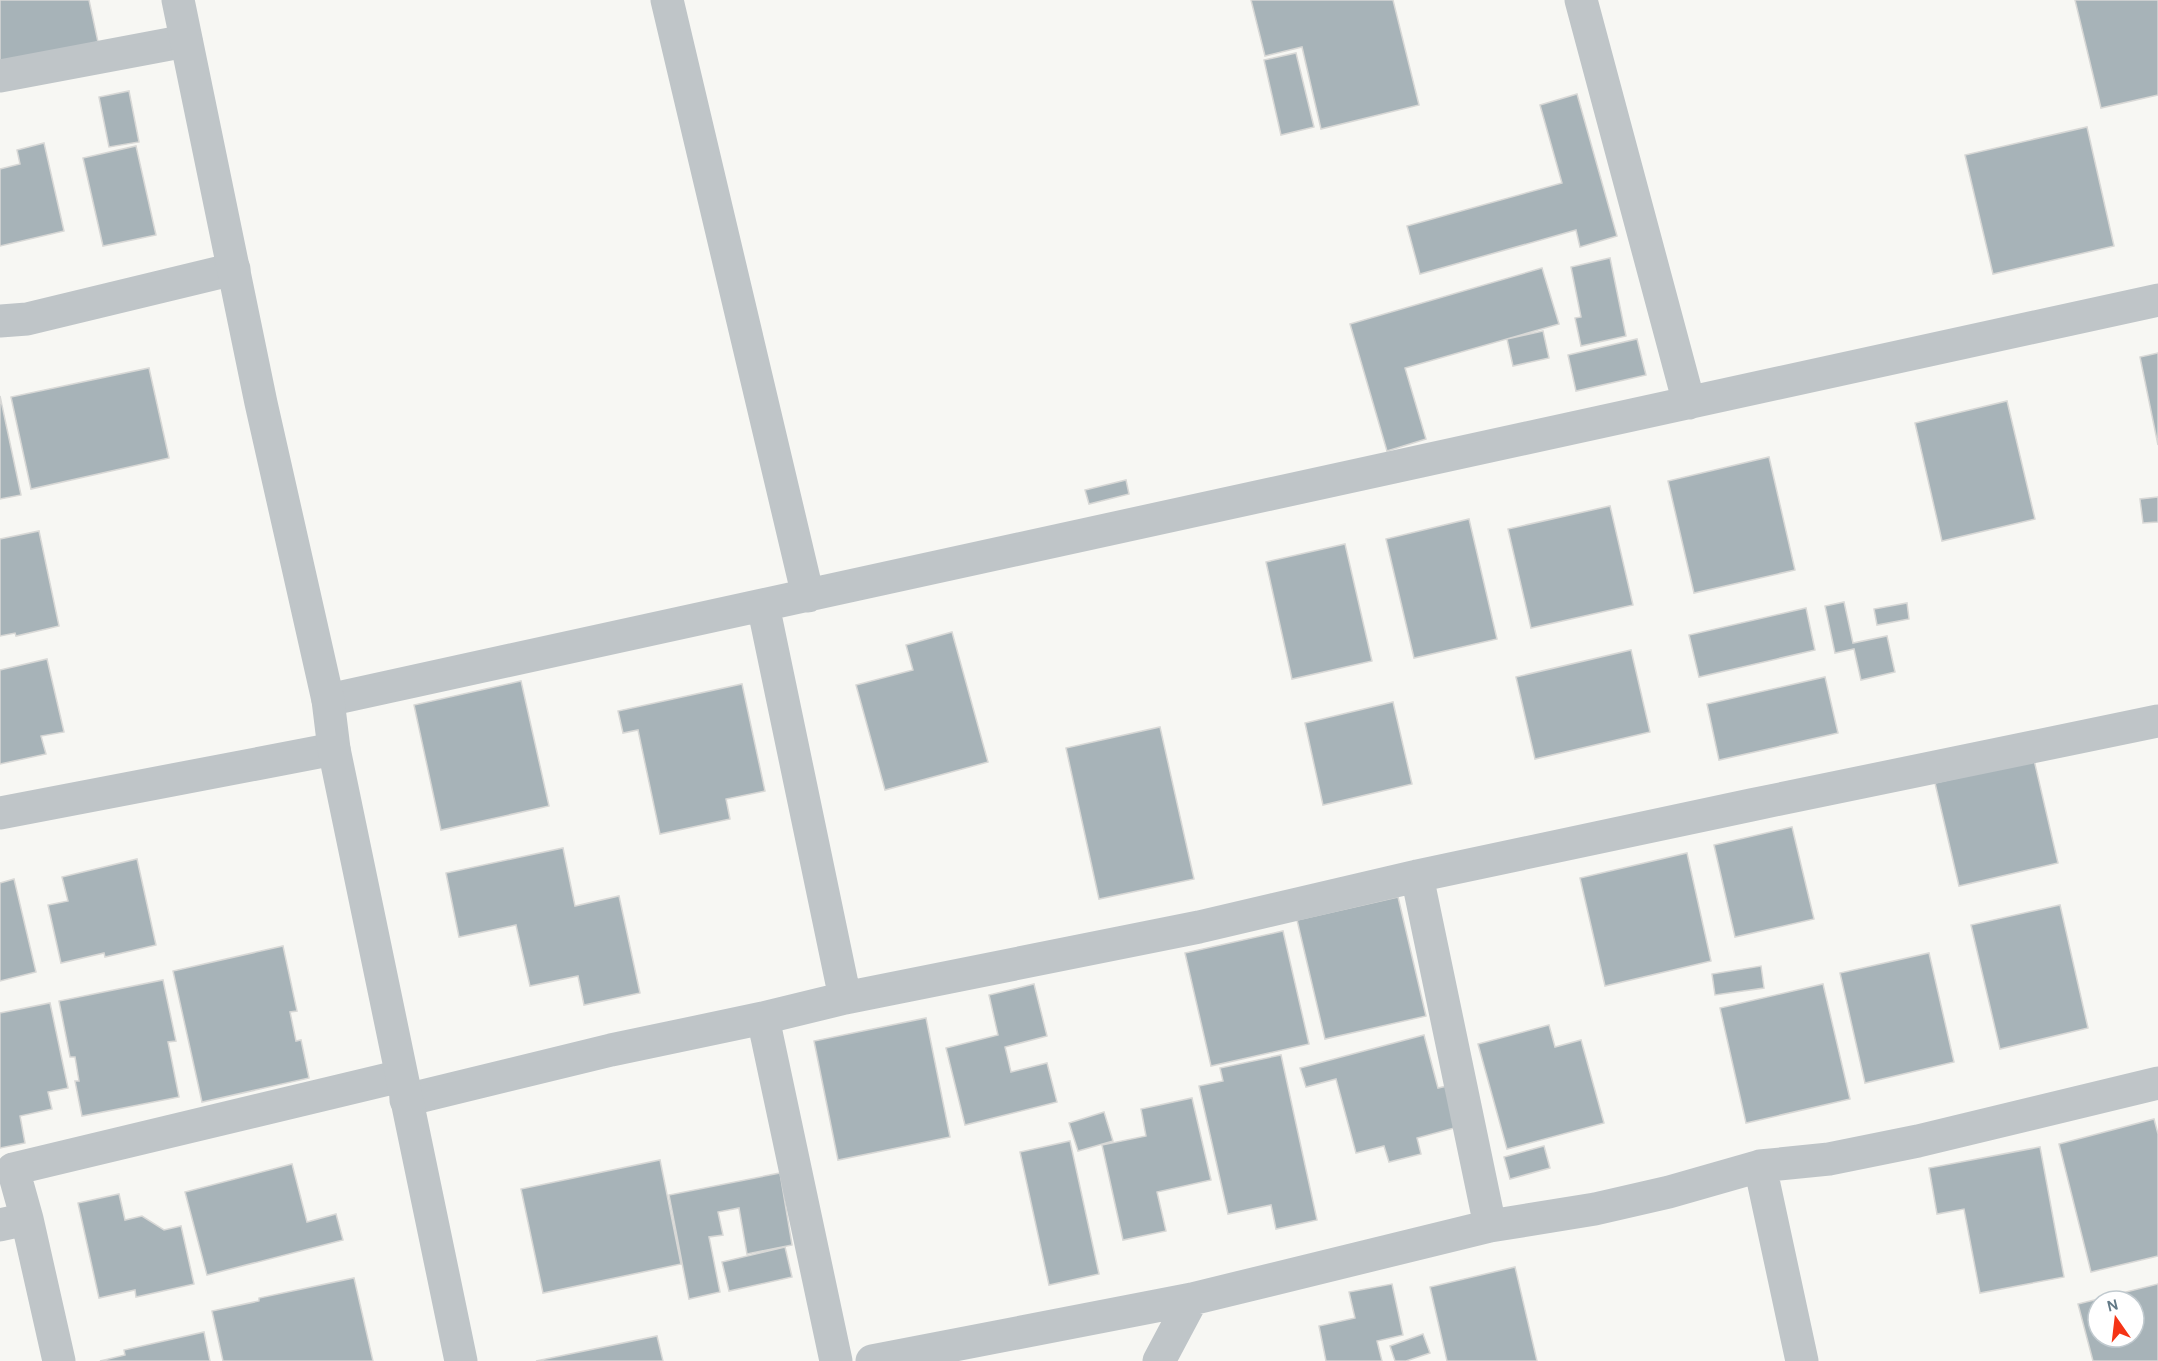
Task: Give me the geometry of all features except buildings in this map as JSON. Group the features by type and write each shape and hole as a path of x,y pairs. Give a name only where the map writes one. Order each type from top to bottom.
{"street":[{"path":"178,0 261,403 328,700 334,749 460,1361"},
{"path":"667,0 808,596"},
{"path":"1581,0 1689,403"},
{"path":"0,76 186,41"},
{"path":"0,321 27,319 234,269"},
{"path":"328,700 2158,300"},
{"path":"764,605 845,998"},
{"path":"59,1361 14,1222 13,1169 404,1088 611,1050 845,998 1199,927 1417,876 2158,721"},
{"path":"0,813 334,749"},
{"path":"1417,876 1490,1226"},
{"path":"763,1018 836,1361"},
{"path":"872,1361 1192,1299 1490,1226 1595,1209 1669,1192 1760,1166 1829,1160 1918,1141 2158,1083"},
{"path":"1760,1166 1802,1361"},
{"path":"1159,1361 1192,1299"}]}
